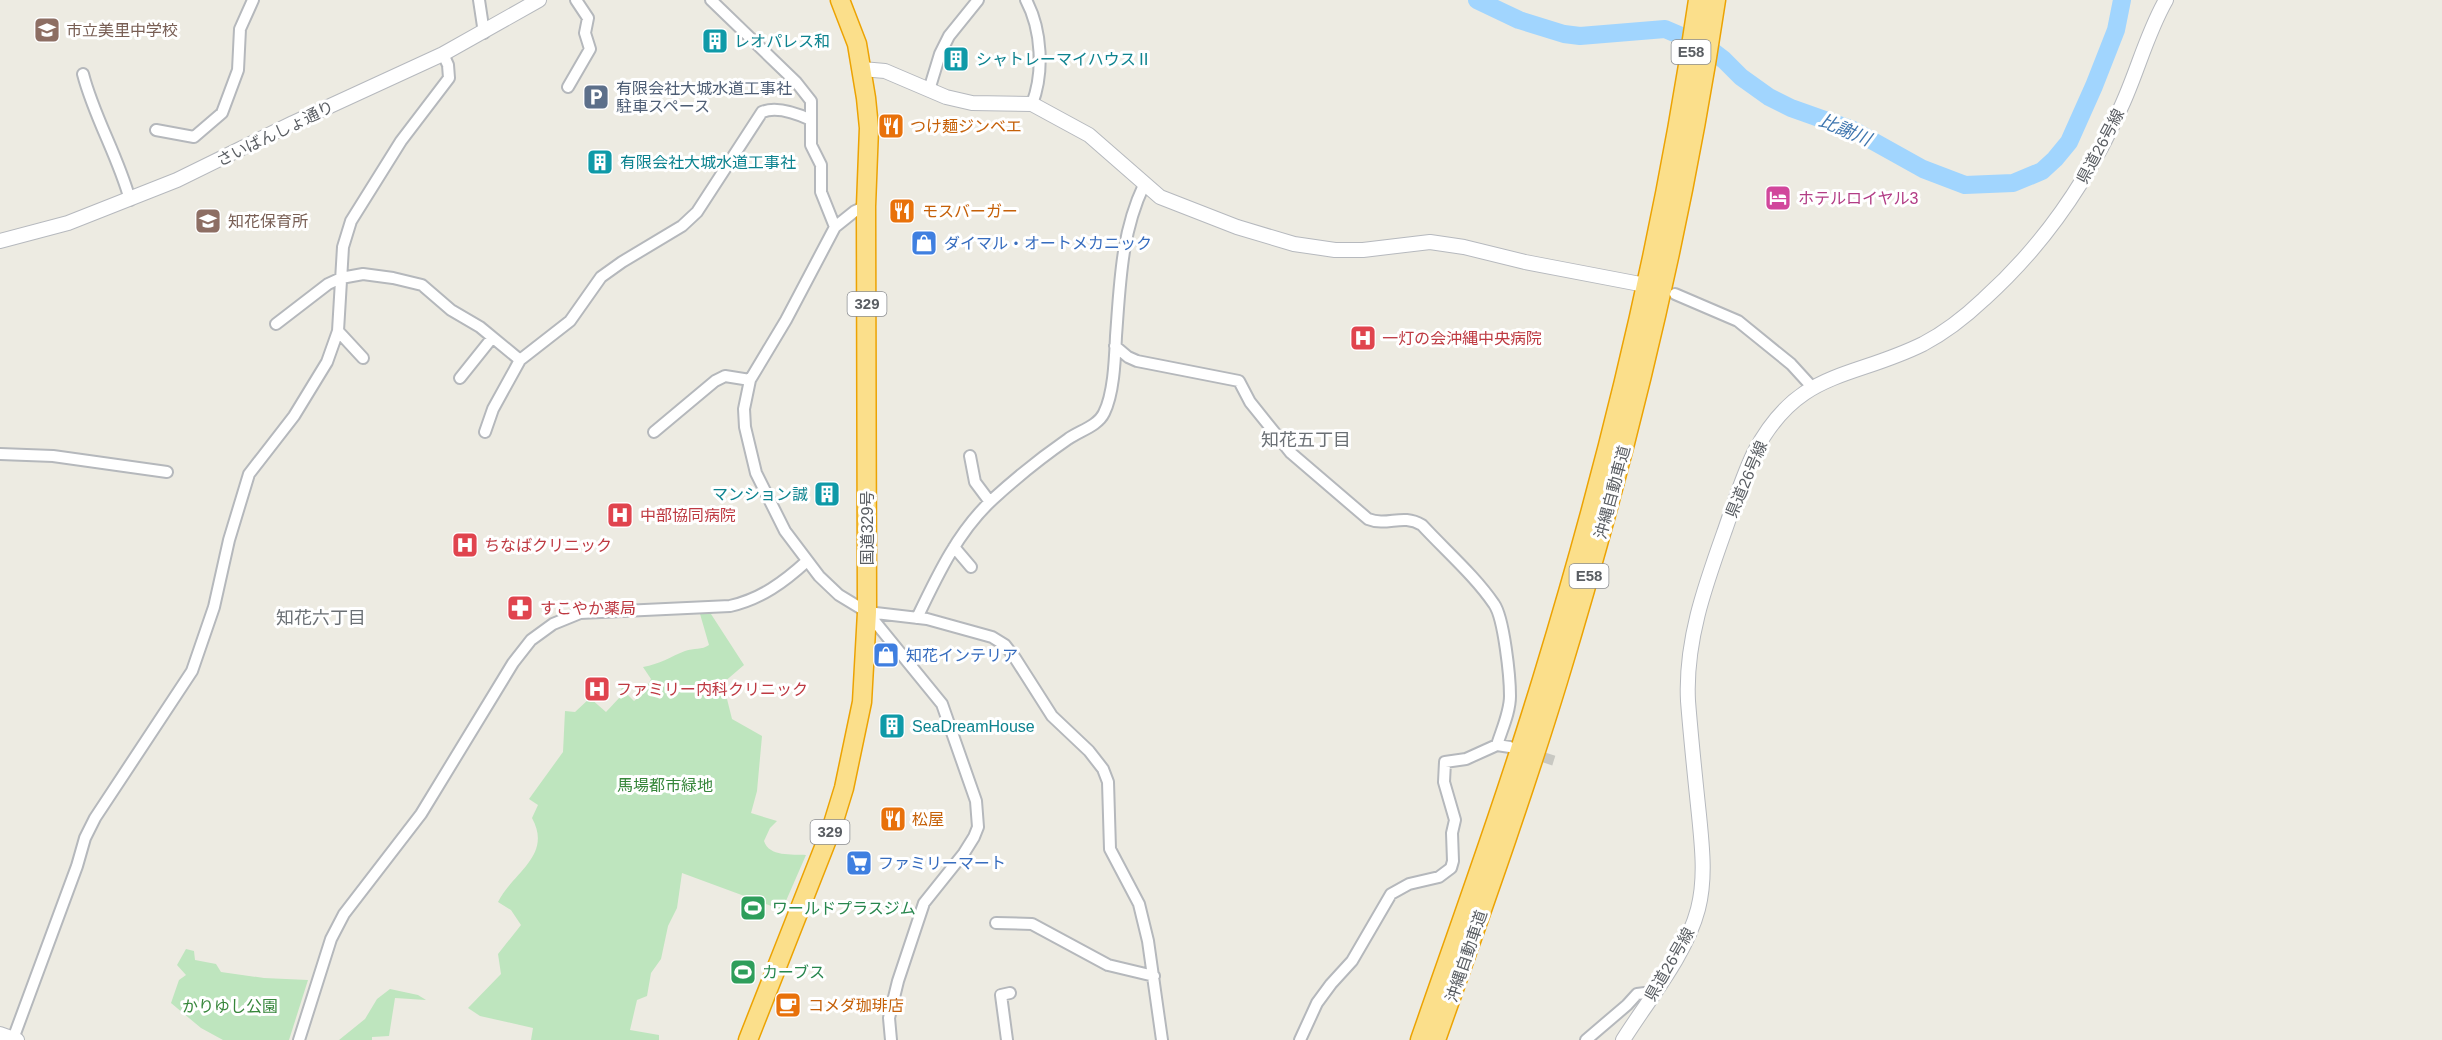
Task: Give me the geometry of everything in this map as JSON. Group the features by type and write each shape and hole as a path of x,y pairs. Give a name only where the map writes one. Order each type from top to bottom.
{"highway":[{"name":"国道329号","path":"748,1040 808,893 838,809 862,702 867,612 866,206 869,128 857,44 840,0"},
{"name":"沖縄自動車道","path":"1436,1040 1558,682 1643,374 1692,102 1698,0"},
{"name":"沖縄自動車道","path":"1420,1040 1543,677 1590,517 1628,370 1716,0"}],"main road":[{"name":"さいばんしょ通り","path":"0,241 68,223 177,180 303,118 443,54 539,0"},
{"name":"県道26号線","path":"1623,1040 1691,930 1701,893 1702,849 1688,682 1690,642 1703,589 1754,454 1788,406 1812,387 1921,345 1955,324 2012,274 2056,222 2093,164 2123,103 2153,24 2166,0"},
{"path":"862,69 885,71 946,97 972,103 1032,104 1089,135 1160,197 1237,227 1314,248 1363,250 1430,242 1640,284"}],"street":[{"path":"156,130 194,137 222,113 238,70 240,29 253,0"},
{"path":"479,0 484,33"},
{"path":"568,87 590,49 585,33 588,18 576,0"},
{"path":"711,0 807,94 813,110 811,146 821,165 821,192 835,227"},
{"path":"929,90 940,54 949,36 978,0"},
{"path":"1026,0 1036,23 1039,61 1036,92 1032,104"},
{"path":"10,1038 77,866 85,838 129,764 192,671 214,607 229,540 249,474 315,384 327,362 338,331 343,247 351,221 401,141 449,78 448,65 443,54"},
{"path":"83,74 87,89 112,146 130,200"},
{"path":"485,432 493,409 520,360 570,321 601,277 682,226 697,212 762,112 780,110 811,120"},
{"path":"917,618 954,548 990,502 1068,439 1093,424 1104,414 1116,346 1119,289 1127,229 1144,184"},
{"path":"866,206 855,211 835,227 786,320 750,380 744,409 745,427 756,473 784,531 838,595 867,612 942,704 976,801 978,826 964,853 924,903 898,981 890,1018 891,1040"},
{"path":"276,324 328,284 341,278 363,274 422,285 451,310 480,327 520,360"},
{"path":"1675,294 1738,321 1784,357 1812,387"},
{"path":"338,331 363,358"},
{"path":"460,378 492,338"},
{"path":"1116,346 1128,357 1137,361 1239,381 1250,402 1291,453 1368,519 1377,523 1411,519 1422,525 1482,589 1495,606 1501,619 1510,696 1508,712 1497,745"},
{"path":"654,432 715,381 725,376 750,380"},
{"path":"0,454 54,456 167,472"},
{"path":"970,456 975,482 990,502"},
{"path":"954,548 971,567"},
{"path":"299,1040 331,939 344,914 415,822 513,663 531,640 553,624 580,613 730,606 741,603 774,588 807,561"},
{"path":"867,612 959,626 992,637 1005,645 1052,716 1089,751 1103,769 1108,782 1110,849 1138,904 1148,941 1162,1040"},
{"path":"1300,1040 1317,1003 1352,961 1391,894 1408,884 1439,877 1451,868 1453,861 1452,832 1455,820 1444,782 1445,762 1466,759 1497,745 1510,747"},
{"path":"996,922 1032,924 1108,965 1154,976"},
{"path":"1007,1040 1001,995 1010,993"},
{"path":"1586,1040 1628,1005 1637,994 1645,993 1652,996"}],"green space":[{"name":"馬場都市緑地","path":"730,606 711,614 744,665 723,683 732,719 762,736 757,791 751,813 777,821 770,828 764,841 771,850 782,854 806,855 782,910 682,873 677,908 668,926 661,959 651,973 647,996 637,1000 630,1030 659,1035 659,1040 531,1040 533,1028 480,1016 468,1008 501,974 498,954 521,925 511,910 498,902 528,863 538,843 537,831 532,818 538,805 529,799 563,752 565,711 575,712 590,698 606,712 620,697 623,681 628,695 634,701 643,694 651,679 643,667 685,651 709,645 698,607"},
{"name":"かりゆし公園","path":"186,949 194,951 195,960 216,964 221,972 264,978 308,980 289,1040 223,1040 201,1028 171,1003 179,980 186,975 177,965"},
{"path":"390,989 418,995 426,1000 395,998 389,1036 372,1037 372,1040 339,1040 365,1019 377,999"}],"waterway":[{"name":"比謝川","path":"1477,0 1519,20 1564,34 1580,36 1665,29 1707,47 1741,77 1769,97 1791,108 1853,130 1923,169 1965,185 2013,183 2042,171 2055,159 2069,142 2094,86 2116,30 2122,0"}],"tunnel":[{"path":"1530,753 1555,761"}],"place":[{"name":"市立美里中学校","path":"47,30"},
{"name":"レオパレス和","path":"715,41"},
{"name":"シャトレーマイハウスⅡ","path":"956,59"},
{"name":"有限会社大城水道工事社 駐車スペース","path":"596,97"},
{"name":"つけ麺ジンベエ","path":"891,126"},
{"name":"有限会社大城水道工事社","path":"600,162"},
{"name":"ホテルロイヤル3","path":"1778,198"},
{"name":"モスバーガー","path":"902,211"},
{"name":"知花保育所","path":"208,221"},
{"name":"ダイマル・オートメカニック","path":"924,243"},
{"name":"一灯の会沖縄中央病院","path":"1363,338"},
{"name":"マンション誠","path":"827,494"},
{"name":"中部協同病院","path":"620,515"},
{"name":"ちなばクリニック","path":"465,545"},
{"name":"すこやか薬局","path":"520,608"},
{"name":"知花インテリア","path":"886,655"},
{"name":"ファミリー内科クリニック","path":"597,689"},
{"name":"SeaDreamHouse","path":"892,726"},
{"name":"松屋","path":"893,819"},
{"name":"ファミリーマート","path":"859,863"},
{"name":"ワールドプラスジム","path":"753,908"},
{"name":"カーブス","path":"743,972"},
{"name":"コメダ珈琲店","path":"788,1005"}],"district":[{"name":"知花五丁目","path":"1306,440"},
{"name":"知花六丁目","path":"321,618"}]}
